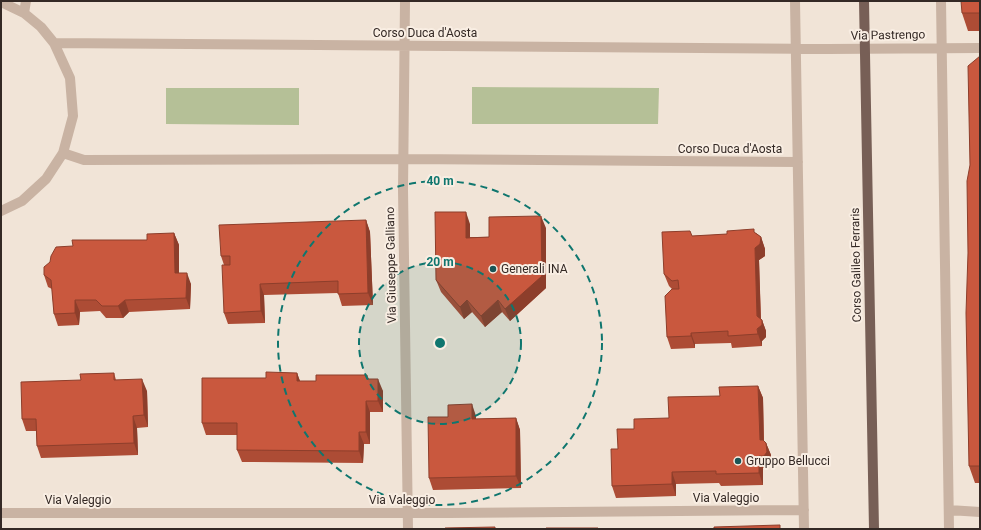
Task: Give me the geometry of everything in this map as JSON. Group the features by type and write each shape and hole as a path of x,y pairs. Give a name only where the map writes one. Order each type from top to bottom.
{"main road":[{"name":"Corso Galileo Ferraris","path":"864,1 874,529"}],"street":[{"path":"24,13 26,1"},
{"name":"Via Giuseppe Galliano","path":"405,1 404,190 408,529"},
{"path":"795,1 804,529"},
{"path":"941,1 949,529"},
{"path":"1,2 24,13 41,27 54,43 70,78 73,116 63,152 46,180 22,201 1,211"},
{"name":"Corso Duca d'Aosta","path":"54,43 796,49"},
{"name":"Via Pastrengo","path":"796,49 980,48"},
{"name":"Corso Duca d'Aosta","path":"63,152 84,160 404,159 798,162"},
{"name":"Via Valeggio","path":"1,513 804,510"},
{"path":"949,510 980,512"}],"green space":[{"path":"472,87 659,88 658,124 472,124"},
{"path":"166,88 299,88 299,125 166,124"}],"building":[{"path":"961,1 980,1 980,13 962,13"},
{"path":"980,56 980,466 969,466 966,313 968,253 967,181 970,165 968,66"},
{"name":"Generali INA","path":"435,212 466,212 466,238 489,237 489,217 541,216 542,276 505,309 498,300 481,316 467,300 460,307 436,280"},
{"path":"366,220 368,293 338,294 338,281 260,284 261,311 224,313 222,265 230,265 230,256 221,256 219,225"},
{"path":"754,229 754,232 761,237 760,244 755,248 757,316 762,320 762,325 757,329 758,334 728,336 728,331 691,333 691,336 667,337 665,296 672,289 679,289 678,280 672,281 664,274 662,232 690,231 692,236 727,234 727,231"},
{"path":"174,233 175,273 187,273 186,298 125,300 118,306 102,306 96,300 75,300 75,313 54,314 51,280 44,275 44,267 50,262 51,256 56,247 73,246 72,240 147,240 147,234"},
{"path":"266,372 297,373 297,381 316,381 316,375 367,375 367,379 378,379 378,401 366,401 366,432 359,432 359,451 237,450 237,423 202,423 202,378 266,378"},
{"path":"114,373 114,380 142,379 144,415 133,416 134,443 37,446 36,419 22,419 21,382 81,380 80,374"},
{"path":"758,386 760,440 763,440 766,443 767,452 764,456 759,456 759,473 716,474 716,471 672,472 672,484 612,486 611,449 618,449 617,429 634,429 634,419 669,418 668,397 720,396 719,387"},
{"path":"472,404 472,419 516,418 516,476 429,478 428,417 448,417 448,405"},
{"path":"780,525 780,529 714,529 714,527"},
{"path":"495,527 495,529 444,529 445,528"},
{"path":"598,528 598,529 546,529"}],"place":[{"name":"Generali INA","path":"493,269"},
{"name":"Gruppo Bellucci","path":"738,461"}]}
